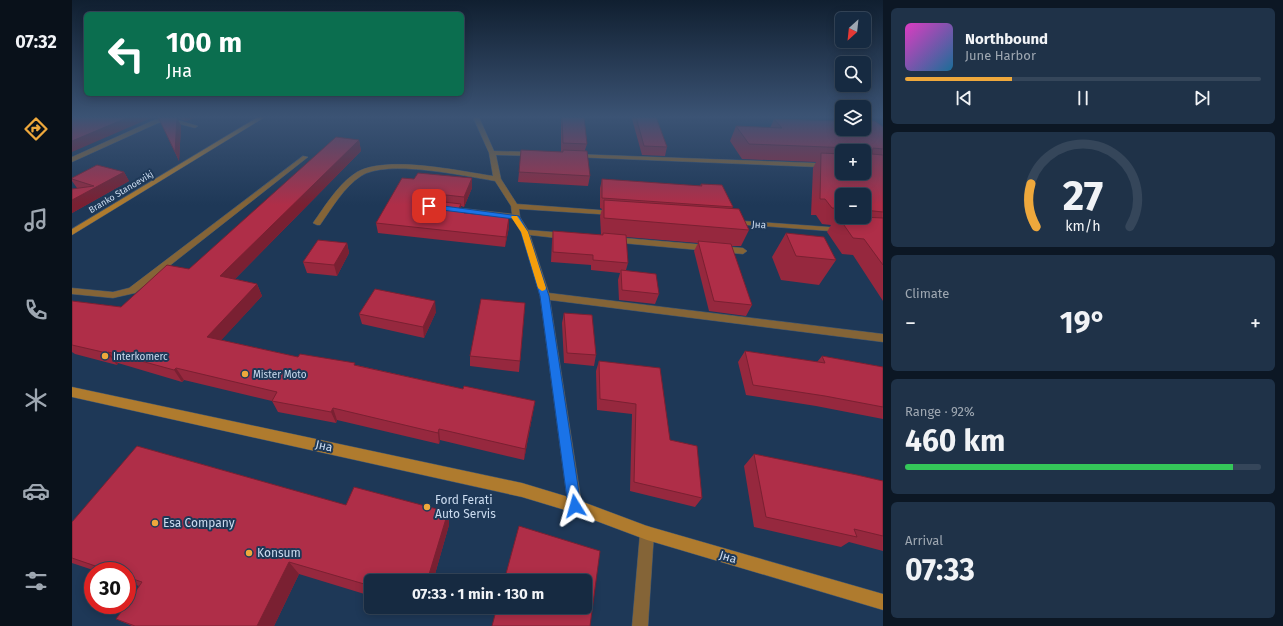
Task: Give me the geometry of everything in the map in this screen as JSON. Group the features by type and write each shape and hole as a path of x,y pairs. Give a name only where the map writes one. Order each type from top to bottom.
{"street":[{"path":"72,160 103,146"},
{"name":"Branko Stanoevikj","path":"72,233 214,146"},
{"path":"489,146 498,179 515,206 516,217 525,232 545,296 575,506"},
{"path":"492,153 539,155"},
{"path":"570,156 835,166"},
{"path":"72,291 113,295 132,290 305,157"},
{"path":"317,223 347,185 360,173 369,170 400,166 498,179"},
{"path":"515,206 625,214"},
{"path":"443,208 516,217"},
{"name":"Јна","path":"727,221 852,230"},
{"path":"525,232 571,236"},
{"path":"602,239 743,251"},
{"path":"545,296 883,338"},
{"name":"Јна","path":"72,392 522,490 575,506 646,533 883,602"},
{"path":"640,626 646,533"}],"building":[{"path":"326,146 353,146 220,276 257,284 207,337 298,357 300,354 355,363 354,365 463,389 464,386 535,401 525,449 439,429 438,433 333,408 331,412 272,401 277,392 176,368 174,370 108,352 72,345 72,301 121,307 167,265 189,269"},
{"path":"806,146 835,146 835,147"},
{"path":"871,146 883,146 883,149 873,148 872,154 883,155 883,212 871,211 871,188 835,188 835,208 832,208 825,199 820,199 821,153 835,154 835,180 871,180"},
{"path":"521,150 563,152 563,150 587,151 590,176 519,172"},
{"path":"97,165 124,172 72,200 72,189 94,186 72,178"},
{"path":"418,173 472,178 464,197 428,193 423,197 428,200 461,204 458,210 465,210 464,213 509,217 506,237 376,223 402,178 414,179"},
{"path":"602,179 702,186 701,184 722,185 733,207 602,198"},
{"path":"604,200 739,209 749,230 604,218"},
{"path":"871,217 883,218 883,265 864,239 853,238 843,224 871,224"},
{"path":"553,231 603,235 603,233 626,235 628,263 593,260 593,255 553,252"},
{"path":"786,233 824,237 836,260 796,256"},
{"path":"318,240 347,243 334,265 303,262"},
{"path":"698,241 731,244 752,305 714,301"},
{"path":"621,270 656,274 659,294 622,290"},
{"path":"375,289 435,301 423,327 359,314"},
{"path":"481,299 525,303 520,361 470,356"},
{"path":"564,313 592,315 596,355 567,353"},
{"path":"745,351 825,363 822,356 883,367 883,407 753,385"},
{"path":"599,361 660,368 670,440 697,446 702,498 634,482 636,404 600,399"},
{"path":"137,446 346,505 354,487 448,512 429,574 364,574 364,584 289,562 257,626 135,626 116,619 120,614 136,614 136,591 142,582 136,580 136,562 84,562 72,558 72,522"},
{"path":"754,454 883,481 883,536 854,529 857,537 766,517"},
{"path":"519,526 600,551 592,611 592,574 506,574"},
{"path":"495,614 592,614 590,626 492,626"}],"slow traffic":[{"path":"515,217 525,232 542,288"}],"place":[{"name":"Interkomerc","path":"105,356"},
{"name":"Mister Moto","path":"245,374"},
{"name":"Ford Ferati Auto Servis","path":"427,507"},
{"name":"Esa Company","path":"155,523"},
{"name":"Konsum","path":"249,553"}],"route":[{"path":"429,206 516,217 525,232 545,296 575,506"}]}
